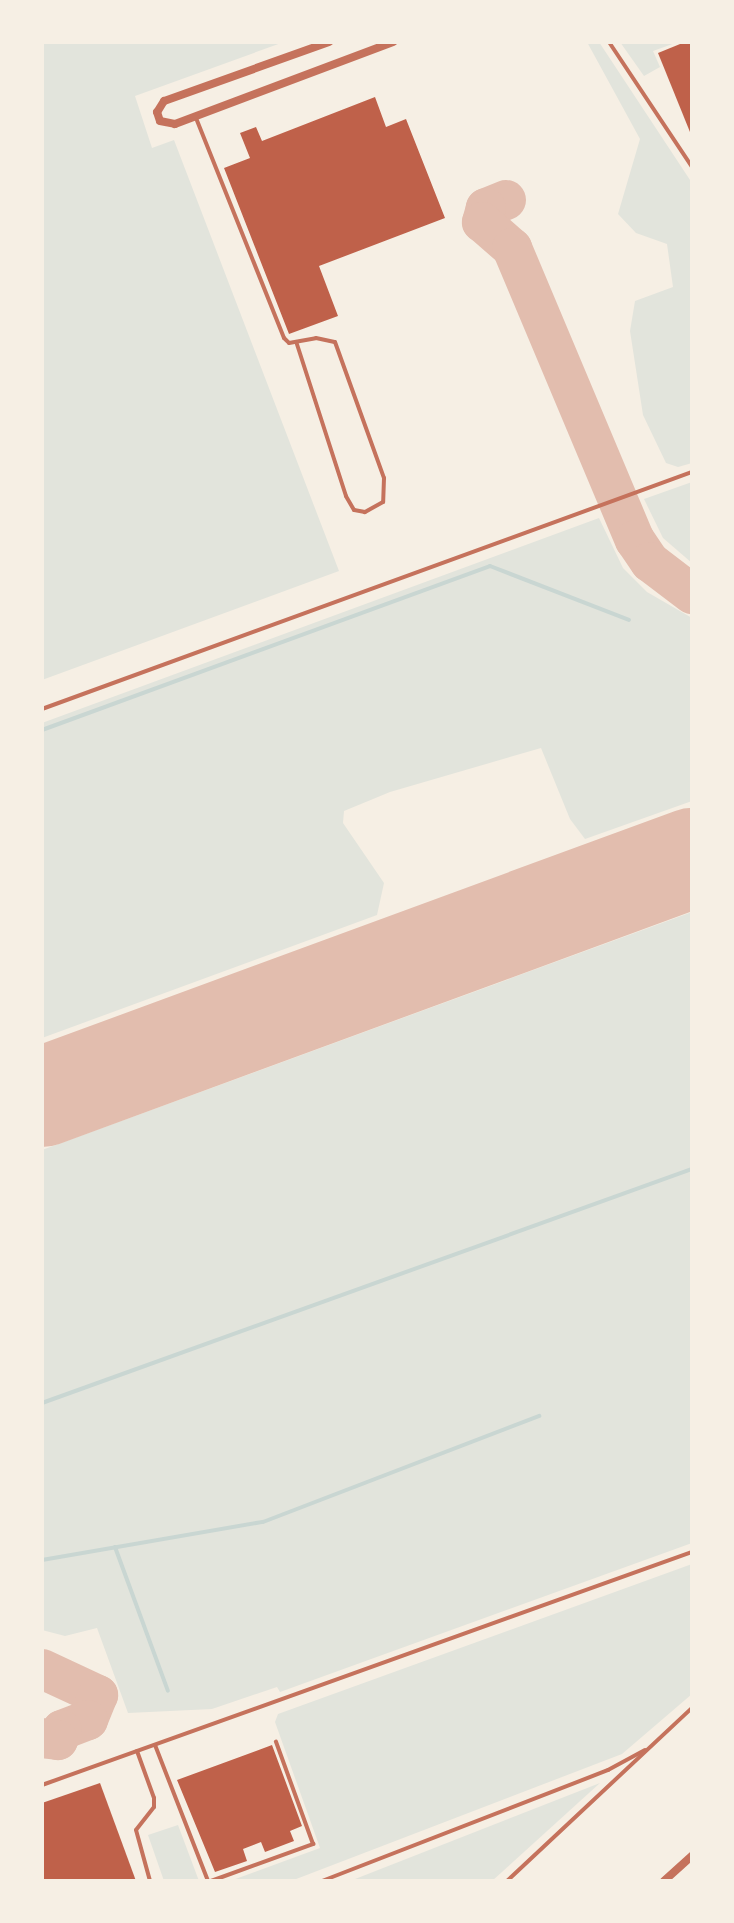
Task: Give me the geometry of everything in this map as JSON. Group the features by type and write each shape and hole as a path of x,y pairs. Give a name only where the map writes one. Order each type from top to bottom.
{"street":[{"path":"329,42 164,101 157,112 167,125 393,42"},
{"path":"664,1881 692,1856"}],"lane":[{"path":"609,42 692,167"},
{"path":"195,116 280,330 289,343 297,344 316,338 335,342 384,478 383,502 365,512 354,510 346,496 297,344"},
{"path":"42,709 692,472"},
{"path":"42,1785 692,1552"},
{"path":"507,1881 692,1708"},
{"path":"155,1745 209,1881 313,1844 276,1742"},
{"path":"322,1881 594,1775 645,1750"},
{"path":"137,1751 154,1798 154,1807 136,1830 150,1881"}],"shaded area":[{"path":"42,42 284,42 135,96 152,148 174,140 339,571 42,680"},
{"path":"587,42 599,42 692,183 692,463 678,467 666,463 643,415 630,331 635,301 673,287 667,244 636,233 618,214 640,139"},
{"path":"620,42 678,42 653,51 660,67 644,76"},
{"path":"692,482 692,563 663,538 644,499"},
{"path":"599,518 623,568 647,592 692,618 692,801 585,839 570,819 541,748 390,792 344,811 343,823 384,883 377,915 42,1038 42,723"},
{"path":"692,912 692,1543 280,1692 277,1687 212,1709 128,1713 97,1628 65,1636 42,1630 42,1150"},
{"path":"692,1564 692,1694 622,1754 291,1881 230,1881 320,1848 275,1722 278,1714"},
{"path":"600,1783 492,1881 350,1881"},
{"path":"178,1825 199,1881 164,1881 148,1835"}],"building":[{"path":"692,42 692,137 658,53"},
{"path":"375,97 386,127 406,119 445,218 319,266 338,316 289,334 224,168 250,158 240,133 256,127 262,141"},
{"path":"272,1745 302,1826 290,1831 294,1841 265,1852 261,1842 243,1849 247,1861 215,1872 177,1780"},
{"path":"100,1783 136,1881 42,1881 42,1803"}],"waterway":[{"path":"42,730 490,566 629,620"},
{"path":"42,1403 692,1169"},
{"path":"42,1560 263,1522 539,1416"},
{"path":"115,1547 168,1691"}],"taxiway":[{"path":"506,200 486,208 482,222 512,248 635,540 650,562 692,594"},
{"path":"42,1669 98,1695 88,1720 62,1730 58,1740 42,1738"}],"runway":[{"path":"42,1097 692,858"}]}
